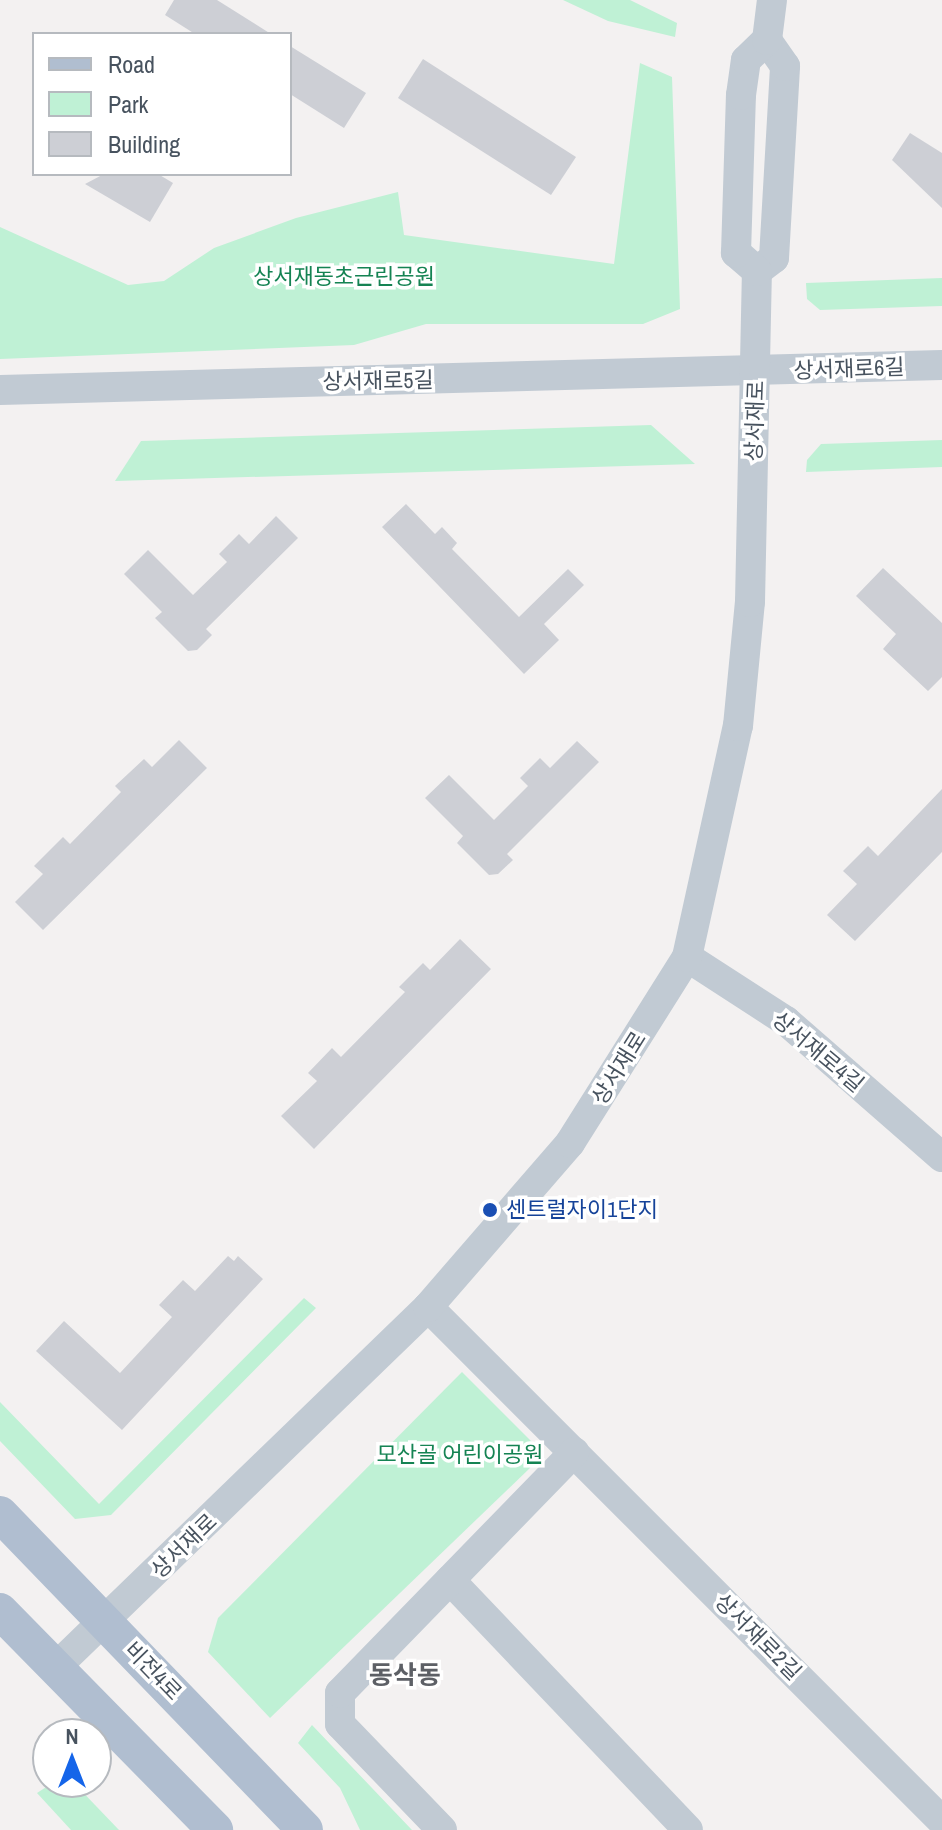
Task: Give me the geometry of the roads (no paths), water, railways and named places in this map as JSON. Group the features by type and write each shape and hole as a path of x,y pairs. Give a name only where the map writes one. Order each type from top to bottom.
{"main road":[{"name":"비전4로","path":"0,1514 305,1830"},
{"path":"0,1611 215,1830"}],"street":[{"path":"757,271 736,253 741,95 746,60 767,40 772,0"},
{"name":"상서재로","path":"57,1666 428,1307 570,1143 687,957 738,726 750,602 757,271 774,258 785,66 767,40"},
{"name":"상서재로6길","path":"757,372 942,365"},
{"name":"상서재로5길","path":"0,390 757,372"},
{"name":"상서재로4길","path":"687,957 786,1021 942,1157"},
{"name":"상서재로2길","path":"428,1307 942,1821"},
{"path":"442,1830 340,1724 337,1708 351,1680 574,1452"},
{"path":"450,1580 688,1830"}],"place":[{"name":"센트럴자이1단지","path":"490,1210"}],"district":[{"name":"동삭동","path":"405,1675"}],"park label":[{"name":"상서재동초근린공원","path":"344,277"},
{"name":"모산골 어린이공원","path":"460,1455"}]}
